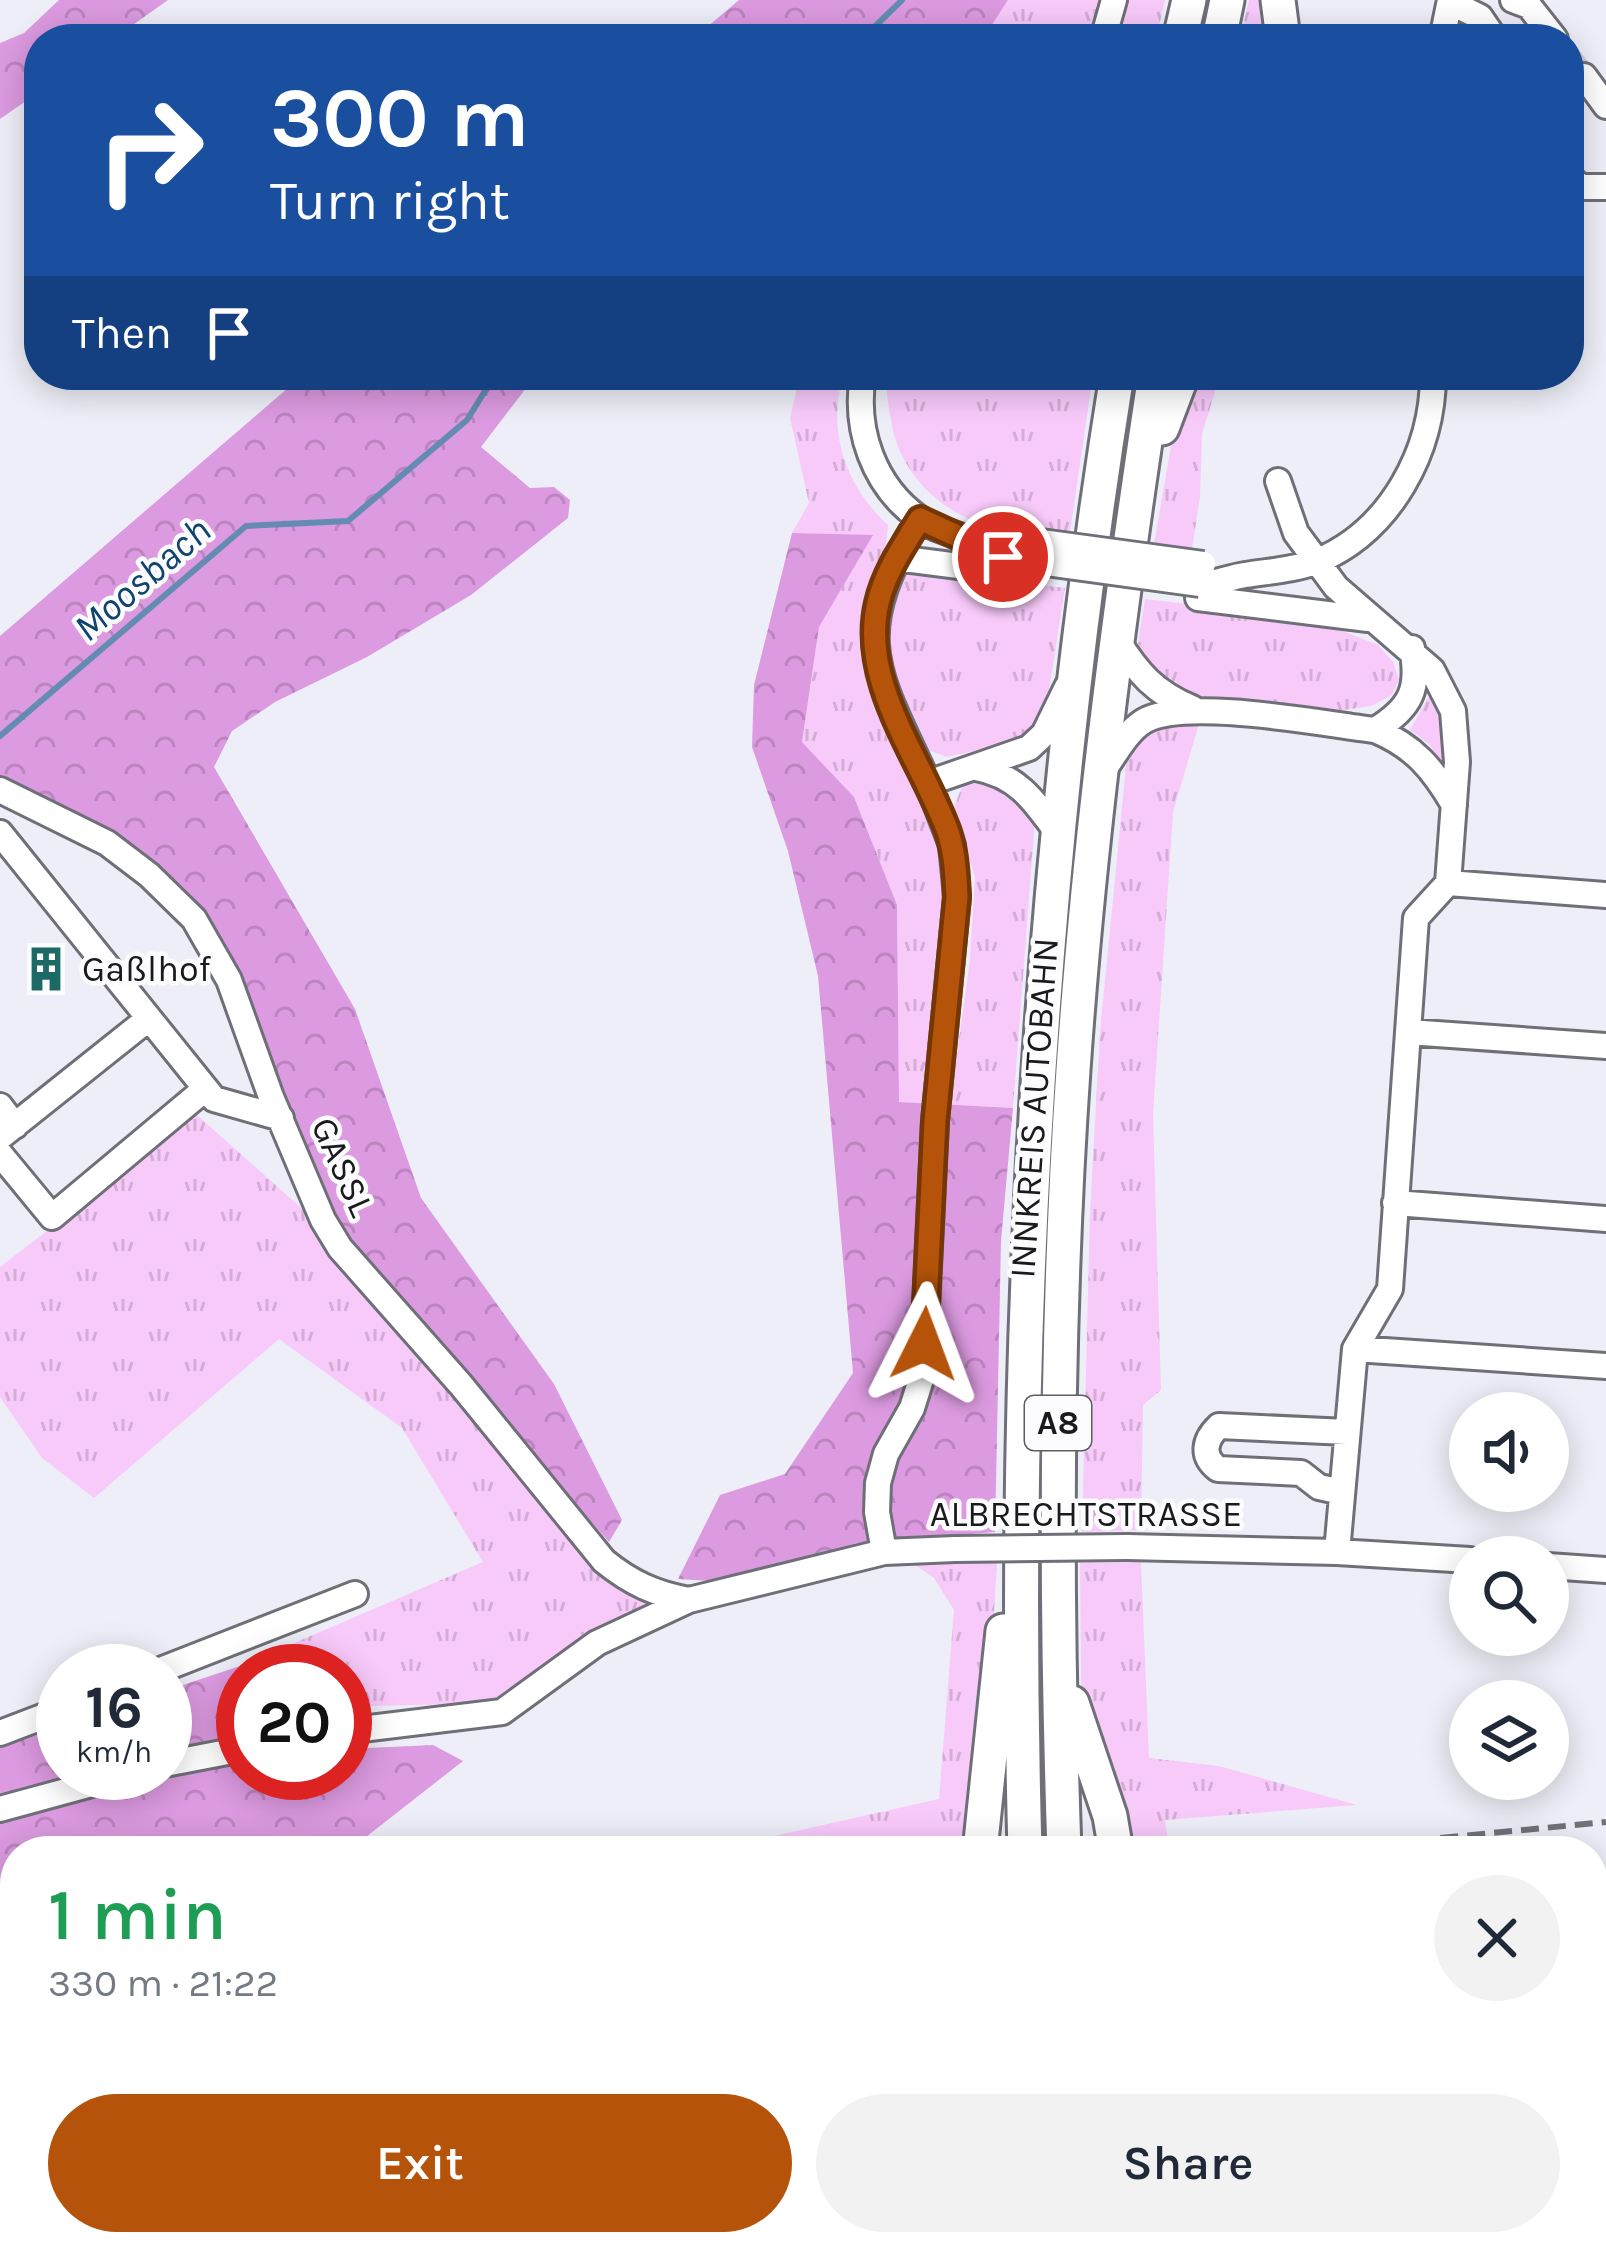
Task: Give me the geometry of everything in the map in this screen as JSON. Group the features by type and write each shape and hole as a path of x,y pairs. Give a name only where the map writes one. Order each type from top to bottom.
{"highway":[{"name":"INNKREIS AUTOBAHN","path":"1025,1836 1021,1565 1028,1214 1056,831 1073,674 1115,390"},
{"name":"INNKREIS AUTOBAHN","path":"1064,1836 1059,1655 1061,1296 1072,1072 1100,775 1154,390"},
{"path":"1138,492 1176,390"},
{"path":"982,1836 1004,1621 1021,1565"},
{"path":"1059,1655 1114,1836"}],"street":[{"path":"1513,0 1529,6 1543,24"},
{"path":"1450,1 1485,24"},
{"path":"1584,76 1606,106"},
{"path":"862,390 860,417 869,451 895,496 920,519 1017,557 1201,582 1279,572 1316,561 1354,539 1399,490 1428,430 1432,390"},
{"path":"1279,481 1288,518 1336,587 1371,620 1412,648 1444,686 1457,736 1448,883 1416,918 1390,1289 1354,1349 1336,1552"},
{"path":"884,1552 878,1483 886,1454 912,1408 922,1373 935,1121 957,897 952,845 884,688 875,650 878,602 896,558 920,519"},
{"path":"896,558 1017,557 1201,582 1371,620"},
{"path":"1117,640 1150,686 1200,711"},
{"path":"1376,730 1411,700 1417,672 1412,648"},
{"path":"928,783 1037,742 1073,674"},
{"path":"1100,775 1131,732 1146,720 1200,711 1376,730 1398,740 1427,764 1454,806"},
{"path":"976,768 1009,778 1030,794 1056,831"},
{"name":"GASSL","path":"0,790 107,843 194,919 229,980 323,1220 340,1248 461,1385 604,1561 630,1582 666,1596 698,1598"},
{"path":"0,833 214,1099 281,1118"},
{"path":"1448,883 1606,895"},
{"path":"5,1123 148,1018"},
{"path":"1408,1032 1606,1046"},
{"path":"0,1154 52,1217 205,1089"},
{"path":"1395,1203 1606,1220"},
{"path":"1354,1349 1606,1366"},
{"path":"1342,1492 1319,1487 1300,1473 1218,1469 1208,1462 1205,1449 1209,1435 1219,1426 1347,1432"},
{"name":"ALBRECHTSTRASSE","path":"372,1728 502,1712 597,1643 698,1598 884,1552 1127,1547 1449,1560"},
{"path":"1569,1567 1606,1570"},
{"path":"192,1658 355,1594"},
{"path":"0,1733 36,1719"},
{"path":"0,1809 36,1799"}],"green space":[{"path":"59,0 168,0 134,24 34,24"},
{"path":"739,0 1008,0 993,24 711,24"},
{"path":"1008,0 1100,0 1093,24 993,24"},
{"path":"1126,0 1165,0 1159,24 1119,24"},
{"path":"1249,0 1271,0 1273,24 1243,24"},
{"path":"24,33 24,102 0,119 0,43"},
{"path":"286,390 525,390 481,447 530,488 554,487 570,500 568,518 471,595 367,657 275,702 232,731 214,767 355,1009 421,1198 554,1384 622,1520 609,1542 375,1276 329,1211 279,1077 229,963 174,885 0,780 0,636"},
{"path":"797,390 840,390 837,417 843,456 861,493 888,525 885,554 862,616 874,698 930,821 946,885 927,1104 899,1102 897,905 854,797 802,742 819,627 872,536 792,533 809,503 790,418"},
{"path":"887,390 1091,390 1070,532 984,524 946,506 904,460"},
{"path":"1189,390 1215,390 1202,434 1192,549 1154,544 1171,446"},
{"path":"792,533 873,535 819,627 802,742 854,797 897,905 899,1102 1013,1108 1001,1241 995,1532 857,1543 727,1582 678,1579 720,1495 785,1474 853,1373 818,976 788,851 752,747 754,685"},
{"path":"903,568 1065,588 1045,716 1026,739 947,757 928,750 891,667 888,618"},
{"path":"1145,599 1310,618 1378,645 1393,662 1399,679 1392,695 1371,706 1337,711 1174,692 1150,674 1138,643"},
{"path":"1432,691 1443,725 1446,768 1429,744 1410,730"},
{"path":"1170,718 1199,724 1173,812 1153,1114 1161,1390 1143,1405 1141,1530 1082,1532 1100,1032 1127,756 1142,731"},
{"path":"990,780 1021,795 1035,819 1013,1108 950,1105 970,960 975,877 954,807 963,784"},
{"path":"197,1115 299,1206 576,1540 666,1598 504,1703 372,1706 372,1644 292,1644 483,1562 402,1428 279,1339 94,1498 42,1458 0,1397 0,1267"},
{"path":"1141,1562 1149,1758 1219,1766 1357,1805 1165,1820 1168,1836 1128,1836 1123,1801 1087,1734 1081,1679 1080,1563"},
{"path":"912,1563 997,1563 974,1836 774,1836 939,1799 954,1610 934,1578"},
{"path":"216,1674 216,1800 372,1800 372,1748 433,1745 463,1761 367,1836 0,1836 0,1748 36,1735 36,1800 192,1800 192,1682"}],"waterway":[{"name":"Moosbach","path":"877,24 902,0"},
{"name":"Moosbach","path":"0,736 246,526 348,521 467,420 486,390"}],"railway":[{"path":"1461,1836 1606,1822"}],"place":[{"name":"Gaßlhof","path":"46,969"}],"route":[{"path":"924,1344 935,1121 956,866 950,837 884,688 875,625 886,578 920,519 1003,557"}]}
